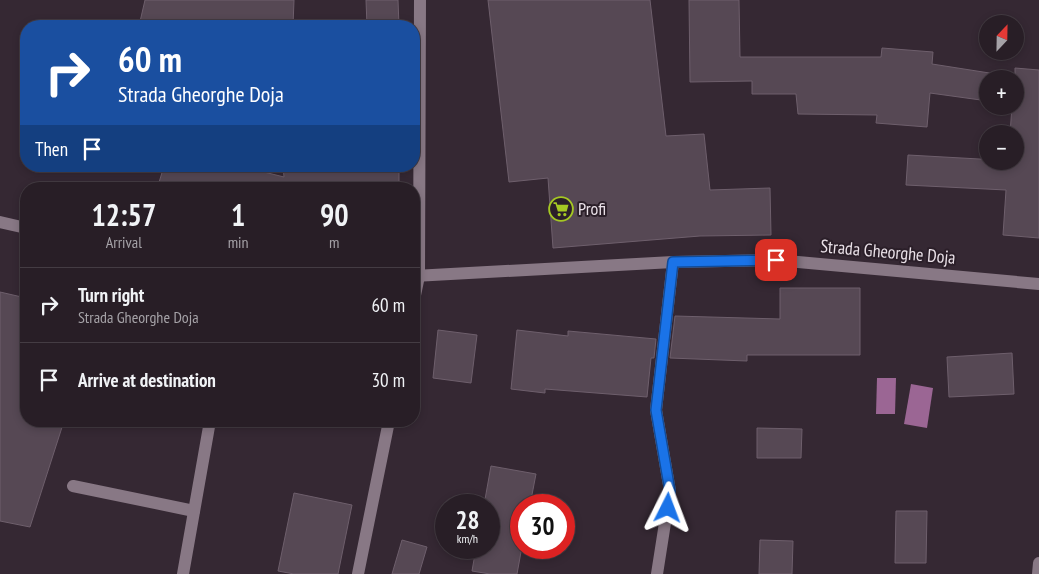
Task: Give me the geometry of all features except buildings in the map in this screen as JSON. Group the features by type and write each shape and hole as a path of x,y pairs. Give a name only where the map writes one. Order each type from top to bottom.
{"street":[{"path":"420,0 420,20"},
{"path":"0,222 20,227"},
{"name":"Strada Gheorghe Doja","path":"420,276 673,262 776,260 1039,284"},
{"path":"657,574 670,491 656,410 673,262"},
{"path":"183,574 209,427"},
{"path":"358,574 388,427"},
{"path":"73,486 194,511"},
{"path":"1038,574 1039,563"}],"shaded area":[{"path":"877,378 896,378 895,414 876,414"},
{"path":"911,384 933,388 927,428 904,424"}],"place":[{"name":"Profi","path":"561,209"}],"route":[{"path":"668,508 670,491 656,410 673,262 776,260"}]}
